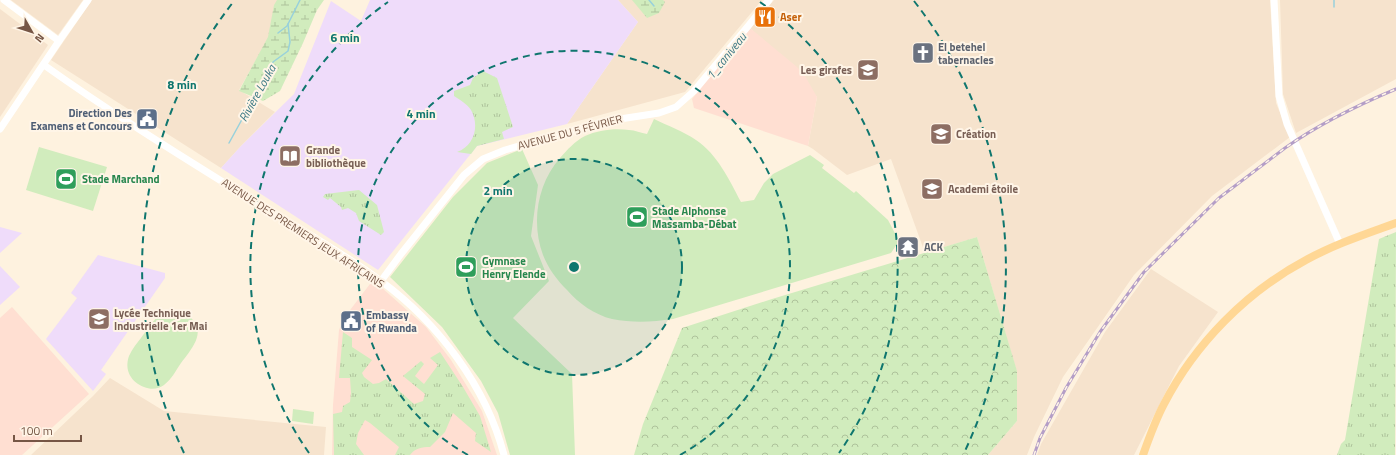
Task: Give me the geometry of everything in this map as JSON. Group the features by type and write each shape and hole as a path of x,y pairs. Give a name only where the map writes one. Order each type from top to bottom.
{"main road":[{"path":"1143,455 1157,419 1175,385 1202,346 1226,319 1249,298 1286,271 1307,259 1396,222"}],"street":[{"path":"4,0 59,41"},
{"path":"0,130 88,0"},
{"name":"AVENUE DU 5 FÉVRIER","path":"381,281 464,175 483,159 505,150 607,121 659,113 676,107 694,91 769,0"},
{"path":"1274,0 1279,96 1287,124 1340,244"},
{"name":"AVENUE DES PREMIERS JEUX AFRICAINS","path":"44,65 143,131 381,281 415,310 454,354 487,407 499,435 504,455"}],"shaded area":[{"path":"11,0 83,0 58,35"},
{"path":"92,0 290,0 239,90 275,112 221,168 51,60"},
{"path":"370,0 618,0 638,22 567,124 477,146 378,270 221,168 241,146 294,94 331,1 361,21"},
{"path":"618,0 762,0 685,92 567,124 638,22"},
{"path":"774,0 1270,0 1276,103 1290,137 1212,196 1134,275 1063,377 1027,455 988,455 1017,421 1017,372 977,237 925,253 891,159 847,175 808,146 817,97 750,28"},
{"path":"1280,0 1396,0 1396,79 1296,133 1283,94"},
{"path":"0,9 48,45 0,117"},
{"path":"750,28 797,67 805,76 817,97 808,146 694,108 692,99"},
{"path":"0,227 22,233 0,253"},
{"name":"Lycée Technique Industrielle 1er Mai","path":"98,255 165,273 165,278 101,370 106,374 93,391 46,339 77,298 71,293"},
{"path":"0,266 20,287 0,305"},
{"path":"1151,269 1218,312 1179,366 1134,455 1037,455 1041,444 1105,332"},
{"path":"373,280 426,327 451,360 482,411 497,455 332,455 333,405 339,330 344,318"},
{"path":"12,307 89,394 22,455 0,455 0,318"},
{"path":"110,378 164,411 326,427 324,455 31,455"}],"green space":[{"path":"277,0 324,0 317,10 280,91 263,101 239,91 268,37 274,5"},
{"path":"632,0 663,0 665,2 659,13 647,18"},
{"path":"483,71 497,78 513,127 502,132 504,139 477,146 471,154 457,152 468,145 474,135 475,122 471,110 454,96 454,91 470,85 473,78"},
{"path":"654,119 686,134 710,152 722,168 741,202 754,200 764,183 773,174 810,155 824,165 822,168 854,193 856,191 888,220 899,241 891,253 673,319 635,322 612,319 599,315 587,308 571,295 556,278 545,260 539,243 537,230 538,204 541,192 552,168 568,149 581,138 595,132 612,129 631,130 647,134"},
{"name":"Stade Marchand","path":"39,147 107,167 93,211 26,190"},
{"path":"522,149 538,185 531,236 549,281 513,318 572,374 575,455 510,455 498,413 481,381 442,327 390,277 453,197 487,163"},
{"path":"359,190 377,205 384,232 381,235 359,221 356,213 348,208 342,210 341,207 330,198 328,200 323,197 325,194"},
{"path":"1396,232 1395,455 1337,455 1341,444 1345,440 1379,239"},
{"path":"977,237 1017,371 1017,421 988,455 634,455 643,424 682,328"},
{"path":"172,310 184,313 196,323 198,335 196,341 167,383 152,389 139,385 132,379 128,371 127,366 129,356 157,317"},
{"path":"343,332 352,338 352,347 372,360 362,373 364,377 373,384 379,383 386,379 414,404 423,401 425,394 403,376 421,361 424,364 415,376 424,384 438,365 430,358 440,352 480,416 491,452 475,441 476,433 453,413 445,432 430,447 419,448 410,455 395,455 399,447 365,420 358,433 356,444 364,455 334,455 333,414 342,412 343,406 350,402 351,393 350,378 339,378"},
{"path":"293,409 314,412 313,424 292,421"}],"waterway":[{"name":"Rivière Louka","path":"278,33 287,26 300,0"},
{"path":"649,0 654,6"},
{"path":"1334,0 1334,7"},
{"name":"Rivière Louka","path":"229,143 267,77 273,62 288,51 290,42 288,24"}],"railway":[{"path":"1034,455 1040,438 1066,388 1100,332 1144,272 1219,198 1285,148 1311,131 1339,116 1396,89"}],"place":[{"name":"Aser","path":"765,17"},
{"name":"El betehel tabernacles","path":"923,53"},
{"name":"Les girafes","path":"868,70"},
{"name":"Direction Des Examens et Concours","path":"147,119"},
{"name":"Création","path":"941,134"},
{"name":"Grande bibliothèque","path":"290,156"},
{"name":"Stade Marchand","path":"66,179"},
{"name":"Academi étoile","path":"932,189"},
{"name":"Stade Alphonse Massamba-Débat","path":"637,217"},
{"name":"ACK","path":"908,247"},
{"name":"Gymnase Henry Elende","path":"466,267"},
{"name":"Lycée Technique Industrielle 1er Mai","path":"99,319"},
{"name":"Embassy of Rwanda","path":"351,321"}],"water label":[{"name":"1_caniveau","path":"726,56"}]}
